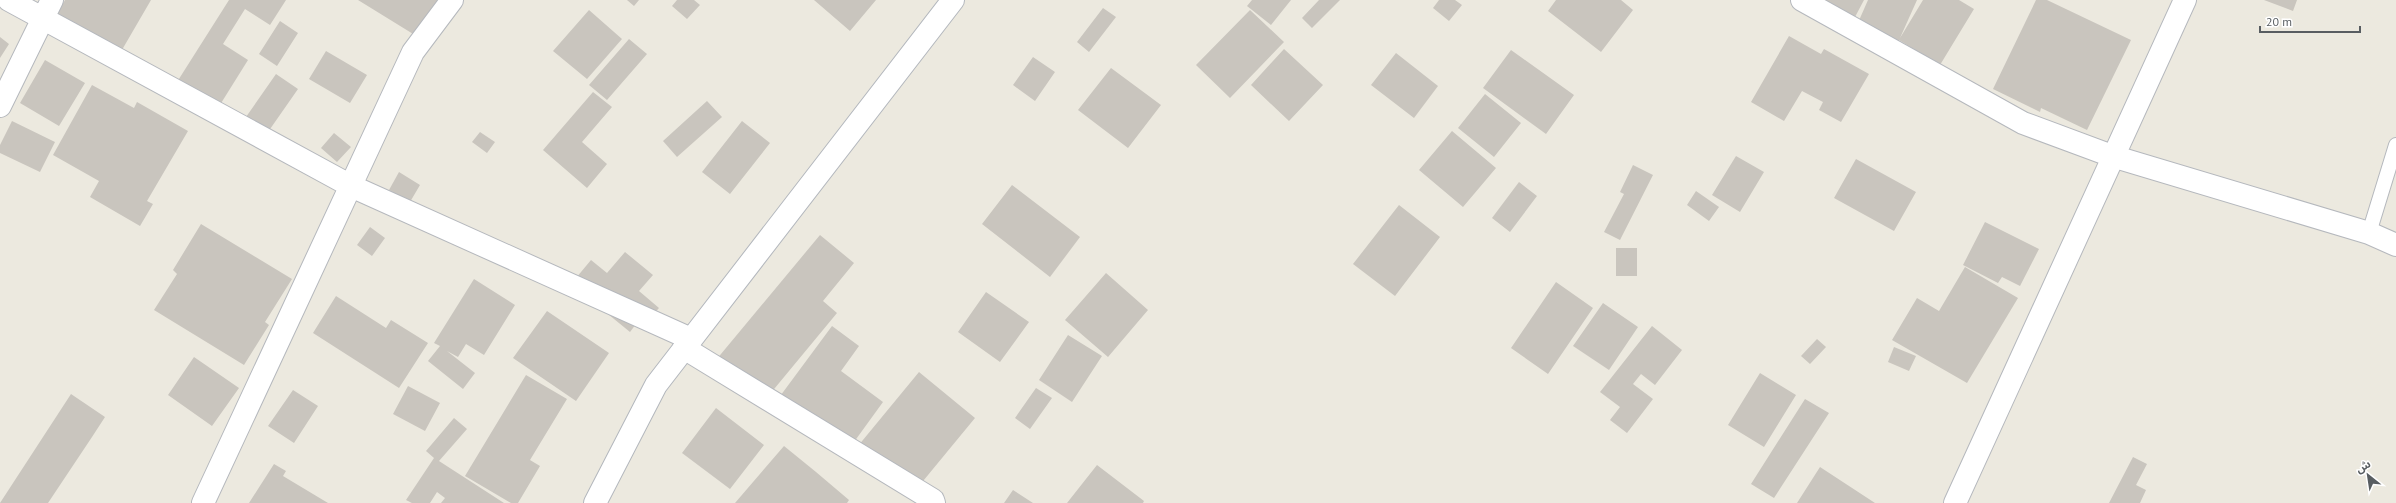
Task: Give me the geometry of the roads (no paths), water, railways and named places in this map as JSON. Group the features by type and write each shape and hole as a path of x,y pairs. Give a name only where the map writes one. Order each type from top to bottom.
{"street":[{"path":"9,0 47,9 350,186 687,344 933,500 934,503"},
{"path":"203,503 413,52 452,0"},
{"path":"595,503 656,385 953,0"},
{"path":"1802,0 2023,123 2112,156 2369,233 2396,245"},
{"path":"1955,503 2112,156 2185,0"},
{"path":"0,106 47,9"}],"lane":[{"path":"2369,233 2396,145"}]}
